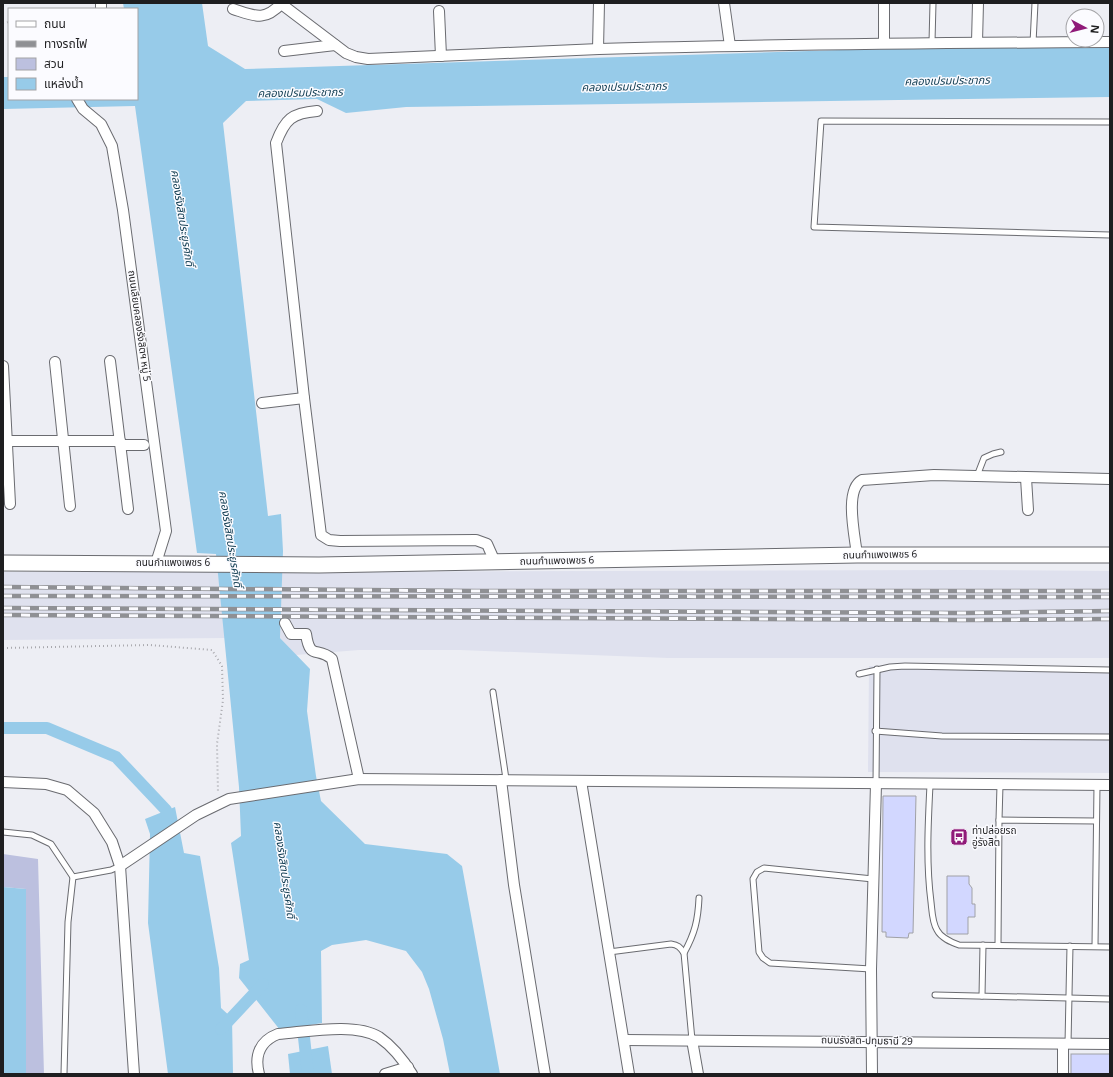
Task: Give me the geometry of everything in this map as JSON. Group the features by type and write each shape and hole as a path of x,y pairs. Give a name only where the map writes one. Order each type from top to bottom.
{"main road":[{"name":"ถนนกำแพงเพชร 6","path":"3,563 319,565 857,555 1110,555"}],"street":[{"path":"233,9 263,16 270,14 281,3 335,45 351,55 368,59 598,49 932,42 1110,42"},
{"path":"598,49 599,3"},
{"path":"724,3 730,46"},
{"path":"884,3 884,43"},
{"path":"977,42 978,3"},
{"path":"439,11 441,56"},
{"path":"284,51 335,45"},
{"name":"ถนนเลียบคลองรังสิตฯ หมู่ 5","path":"78,100 83,109 101,124 112,146 123,210 166,531 156,563"},
{"path":"317,111 298,113 290,118 279,134 276,143 304,398 321,535 324,538 340,541 476,540 487,544 495,562"},
{"path":"110,361 128,509"},
{"path":"55,362 70,506"},
{"path":"3,366 5,441 10,504"},
{"path":"262,403 304,398"},
{"path":"5,441 63,441 144,445"},
{"path":"857,555 852,498 858,482 862,480 913,475 1110,479"},
{"path":"1026,478 1028,510"},
{"path":"286,623 292,634 306,634 309,648 314,652 327,654 332,659 359,779"},
{"path":"120,866 142,853 196,815 229,799 359,779 1110,785"},
{"path":"504,780 514,885 545,1074"},
{"path":"581,781 629,1074"},
{"path":"3,782 46,784 67,790 94,814 112,842 120,866 134,1074"},
{"path":"872,1074 871,969 876,784"},
{"path":"259,1074 257,1057 262,1045 268,1038 278,1034 353,1029 372,1034 389,1045 410,1071"},
{"name":"ถนนรังสิต-ปทุมธานี 29","path":"624,1040 1110,1044"},
{"path":"692,1040 698,1074"},
{"path":"1063,1074 1066,1044"},
{"path":"385,1074 410,1071"}],"lane":[{"path":"932,42 933,3"},
{"path":"1033,42 1034,3"},
{"path":"1110,122 821,121 814,228 1110,235"},
{"path":"977,476 984,458 1001,452"},
{"path":"859,674 890,667 919,666 1110,670"},
{"path":"876,784 878,669"},
{"path":"493,692 504,780"},
{"path":"876,731 942,736 1110,737"},
{"path":"930,784 927,850 928,879 936,929 944,938 959,945 1110,947"},
{"path":"998,945 1000,785"},
{"path":"1094,946 1097,785"},
{"path":"999,820 1096,821"},
{"path":"3,832 32,835 51,844 73,877 68,922 64,1074"},
{"path":"73,877 111,870 120,866"},
{"path":"871,969 770,963 763,958 759,952 754,879 757,872 764,868 873,879"},
{"path":"692,1040 684,953 694,935 698,918 699,898"},
{"path":"609,952 671,944 677,945 684,953"},
{"path":"982,996 983,945"},
{"path":"1066,1044 1070,946"},
{"path":"935,995 1110,999"}],"path":[{"path":"3,648 150,645 212,650 222,666 223,700 217,744 218,804"}],"shaded area":[{"path":"1110,571 1110,658 668,658 460,650 359,650 296,655 280,638 282,572"},
{"path":"3,572 218,572 225,638 3,640"},
{"path":"869,666 1110,669 1110,773 868,772"}],"green space":[{"path":"3,854 38,859 44,1074 26,1074 26,889 3,887"}],"water":[{"name":"คลองเปรมประชากร","path":"123,3 202,3 208,46 245,69 840,50 1065,46 1065,48 1105,48 1105,45 1110,45 1110,97 406,107 346,113 317,99 246,101 223,123 268,516 281,514 283,551 280,638 310,669 307,711 321,801 365,844 447,854 462,866 500,1074 450,1074 443,1039 429,989 422,972 406,951 366,940 332,945 321,951 322,1023 280,1030 239,978 240,964 249,960 231,843 241,836 239,787 216,554 197,553 135,106 3,109 3,77 8,77 8,100 138,100 138,8 124,8"},
{"path":"175,807 184,853 200,856 219,968 221,1008 232,1018 233,1074 168,1074 148,923 150,834 145,819"},
{"path":"3,887 26,889 26,1074 3,1074"},
{"path":"328,1046 332,1074 290,1074 288,1054"}],"building":[{"path":"883,796 916,796 913,933 909,933 908,938 886,937 886,932 882,932"},
{"path":"947,876 969,876 969,884 972,888 972,904 975,904 975,917 968,917 968,934 947,934"},
{"path":"1071,1054 1110,1054 1110,1074 1071,1074"}],"waterway":[{"path":"3,728 47,728 116,757 166,810 169,827"},
{"path":"221,1029 263,984"},
{"name":"คลองรังสิตประยูรศักดิ์","path":"301,1010 308,1074"}],"railway":[{"path":"3,587 476,591 1110,591"},
{"path":"3,596 1110,597"},
{"path":"3,608 963,613 1110,611"},
{"path":"3,615 963,620 1110,619"}],"place":[{"name":"ท่าปล่อยรถ อู่รังสิต","path":"959,837"}]}
